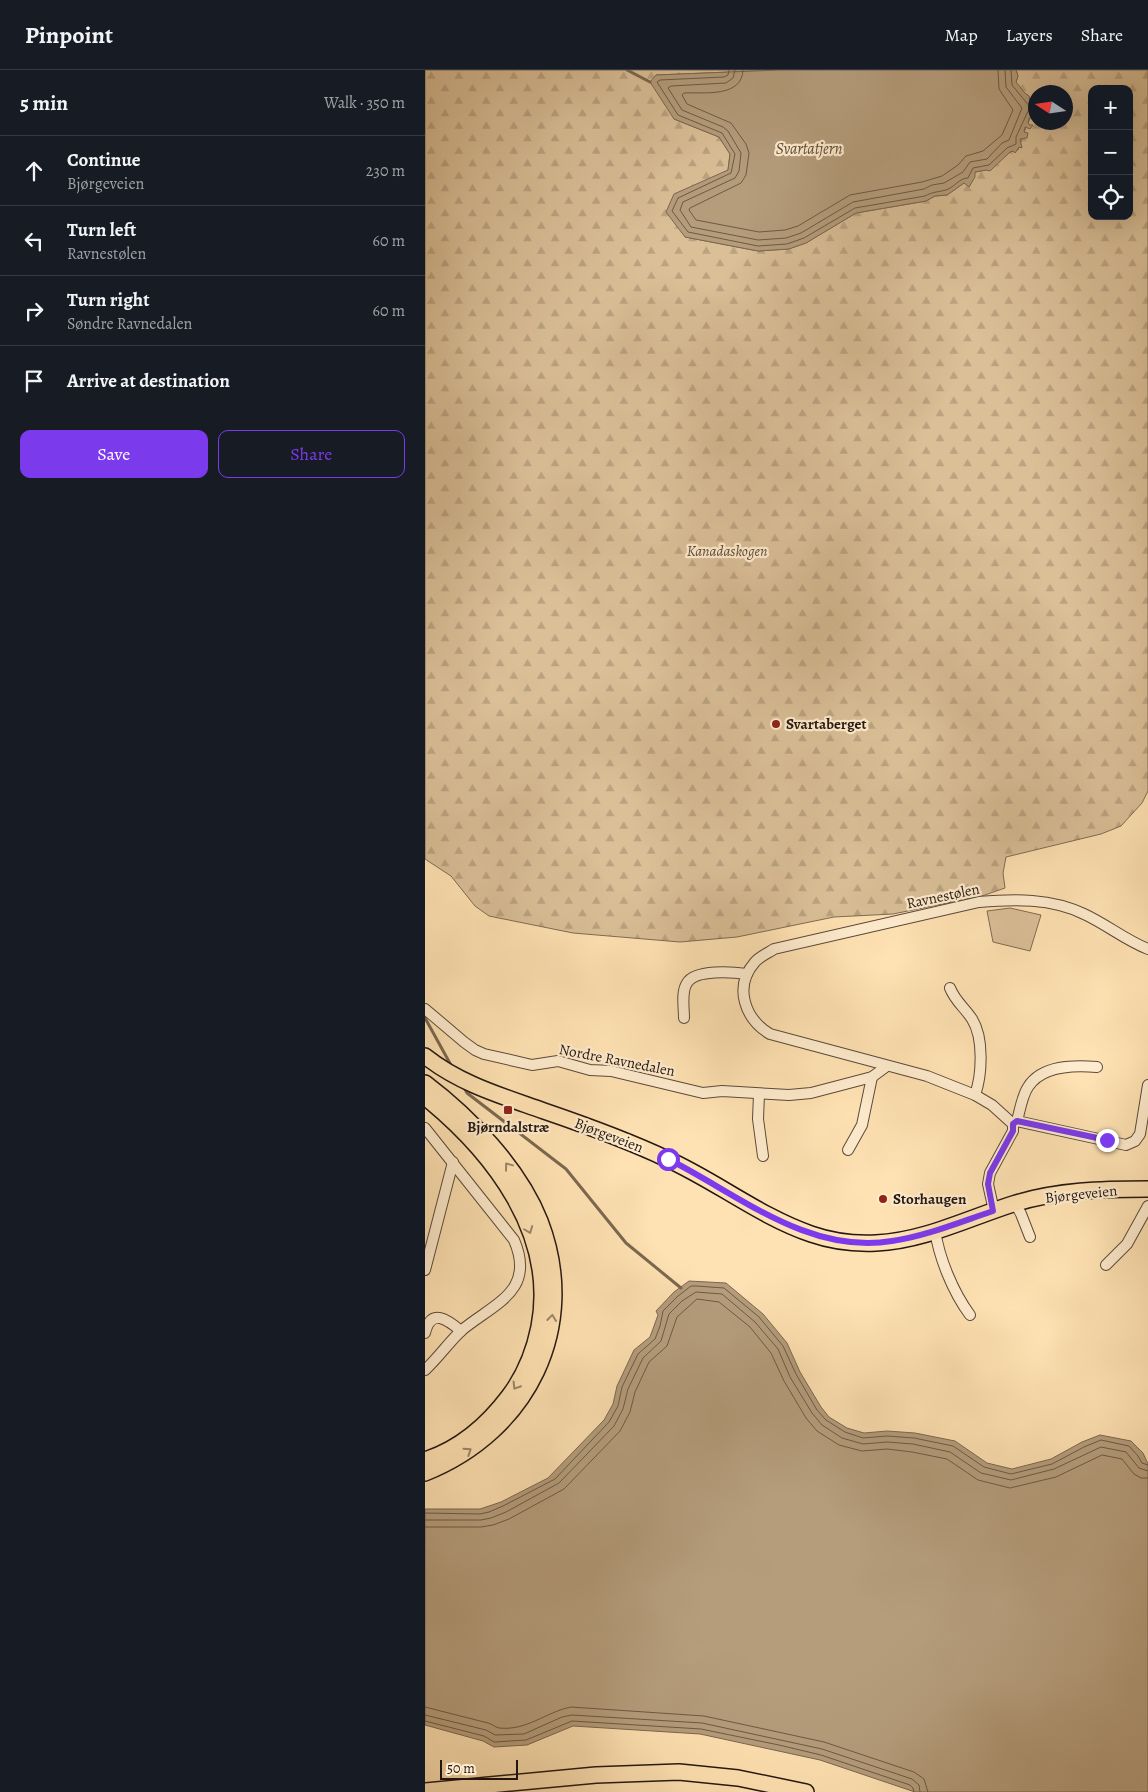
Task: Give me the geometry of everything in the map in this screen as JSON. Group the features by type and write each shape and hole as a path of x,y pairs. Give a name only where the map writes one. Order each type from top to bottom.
{"main road":[{"name":"Bjørgeveien","path":"425,1056 447,1072 473,1086 611,1135 668,1159 765,1213 810,1234 826,1239 876,1243 912,1237 1015,1203 1048,1196 1101,1190 1148,1190"},
{"path":"425,1082 452,1105 485,1138 523,1188 545,1234 553,1272 554,1292 551,1330 547,1346 541,1364 519,1403 497,1428 471,1449 456,1459 425,1473"},
{"path":"425,1097 475,1143 514,1196 536,1248 543,1295 541,1316 531,1358 511,1393 489,1420 471,1435 447,1451 425,1460"},
{"path":"429,1789 596,1775 679,1772 737,1778 806,1792"}],"street":[{"name":"Ravnestølen","path":"747,974 756,961 774,949 979,902 1012,899 1064,907 1084,914 1148,949"},
{"path":"684,1018 684,990 687,982 692,977 730,971 747,974 744,1000 749,1015 759,1028 771,1034 927,1076 975,1095 993,1105 1015,1122 1126,1145 1135,1141 1140,1134 1148,1084"},
{"path":"950,988 953,997 973,1020 979,1036 981,1069 975,1095"},
{"name":"Nordre Ravnedalen","path":"425,1009 464,1042 484,1054 532,1065 558,1061 590,1070 611,1072 703,1093 722,1091 789,1095 811,1093 872,1077 887,1066"},
{"path":"993,1211 988,1184 990,1173 1013,1131 1027,1088 1034,1080 1048,1072 1073,1065 1097,1067"},
{"path":"848,1150 862,1125 872,1077"},
{"path":"759,1094 758,1119 763,1156"},
{"path":"425,1128 513,1240 519,1252 521,1267 518,1279 512,1290 498,1304 461,1331 425,1370"},
{"path":"425,1270 453,1162"},
{"path":"1015,1203 1030,1237"},
{"path":"1107,1265 1127,1244 1148,1206"},
{"path":"935,1230 936,1239 953,1287 970,1315"},
{"path":"425,1333 427,1325 434,1319 441,1317 449,1320 461,1331"}],"green space":[{"name":"Kanadaskogen","path":"425,70 779,70 656,75 674,119 719,137 730,154 728,170 685,237 758,251 788,249 806,243 856,213 926,201 935,196 947,195 964,183 975,172 986,170 1010,152 1018,150 1028,126 1028,130 1073,130 1073,85 1028,85 1028,95 1016,82 1018,76 1016,70 1148,70 1148,791 1142,803 1121,826 1101,834 1006,857 1003,873 1005,888 982,896 893,914 834,917 737,937 680,942 573,933 489,916 475,906 451,876 425,859"},
{"path":"1010,908 1041,915 1030,951 993,942 987,911"}],"water":[{"name":"Svartatjern","path":"779,70 1016,70 1018,76 1016,82 1028,95 1028,128 1025,127 1024,132 1028,133 1027,138 1020,139 1022,148 1019,147 1015,153 1013,151 1010,152 990,171 975,172 975,177 969,187 964,183 947,195 935,196 926,201 856,213 806,243 789,249 758,251 685,237 666,212 674,194 728,170 730,154 719,137 674,119 650,82 656,75"},
{"path":"689,1281 726,1283 763,1314 787,1343 800,1372 821,1407 829,1417 847,1428 864,1433 887,1431 915,1433 955,1441 987,1463 1012,1469 1051,1459 1082,1442 1100,1435 1131,1441 1143,1453 1148,1464 1148,1792 915,1792 820,1760 700,1734 573,1726 527,1745 494,1747 483,1741 425,1725 425,1509 480,1509 501,1502 548,1478 604,1420 613,1404 617,1386 634,1350 650,1337 658,1315 656,1311 674,1292"}],"waterway":[{"path":"627,70 650,82"},
{"path":"425,1018 452,1067"},
{"path":"463,1086 467,1093 566,1169 626,1243 681,1288"}],"place":[{"name":"Svartaberget","path":"776,724"},
{"name":"Bjørndalstræ","path":"508,1110"},
{"name":"Storhaugen","path":"883,1199"}],"route":[{"path":"668,1159 765,1213 810,1234 826,1239 876,1243 912,1237 993,1211 988,1184 990,1173 1013,1131 1013,1124 1017,1121 1107,1140"}]}
